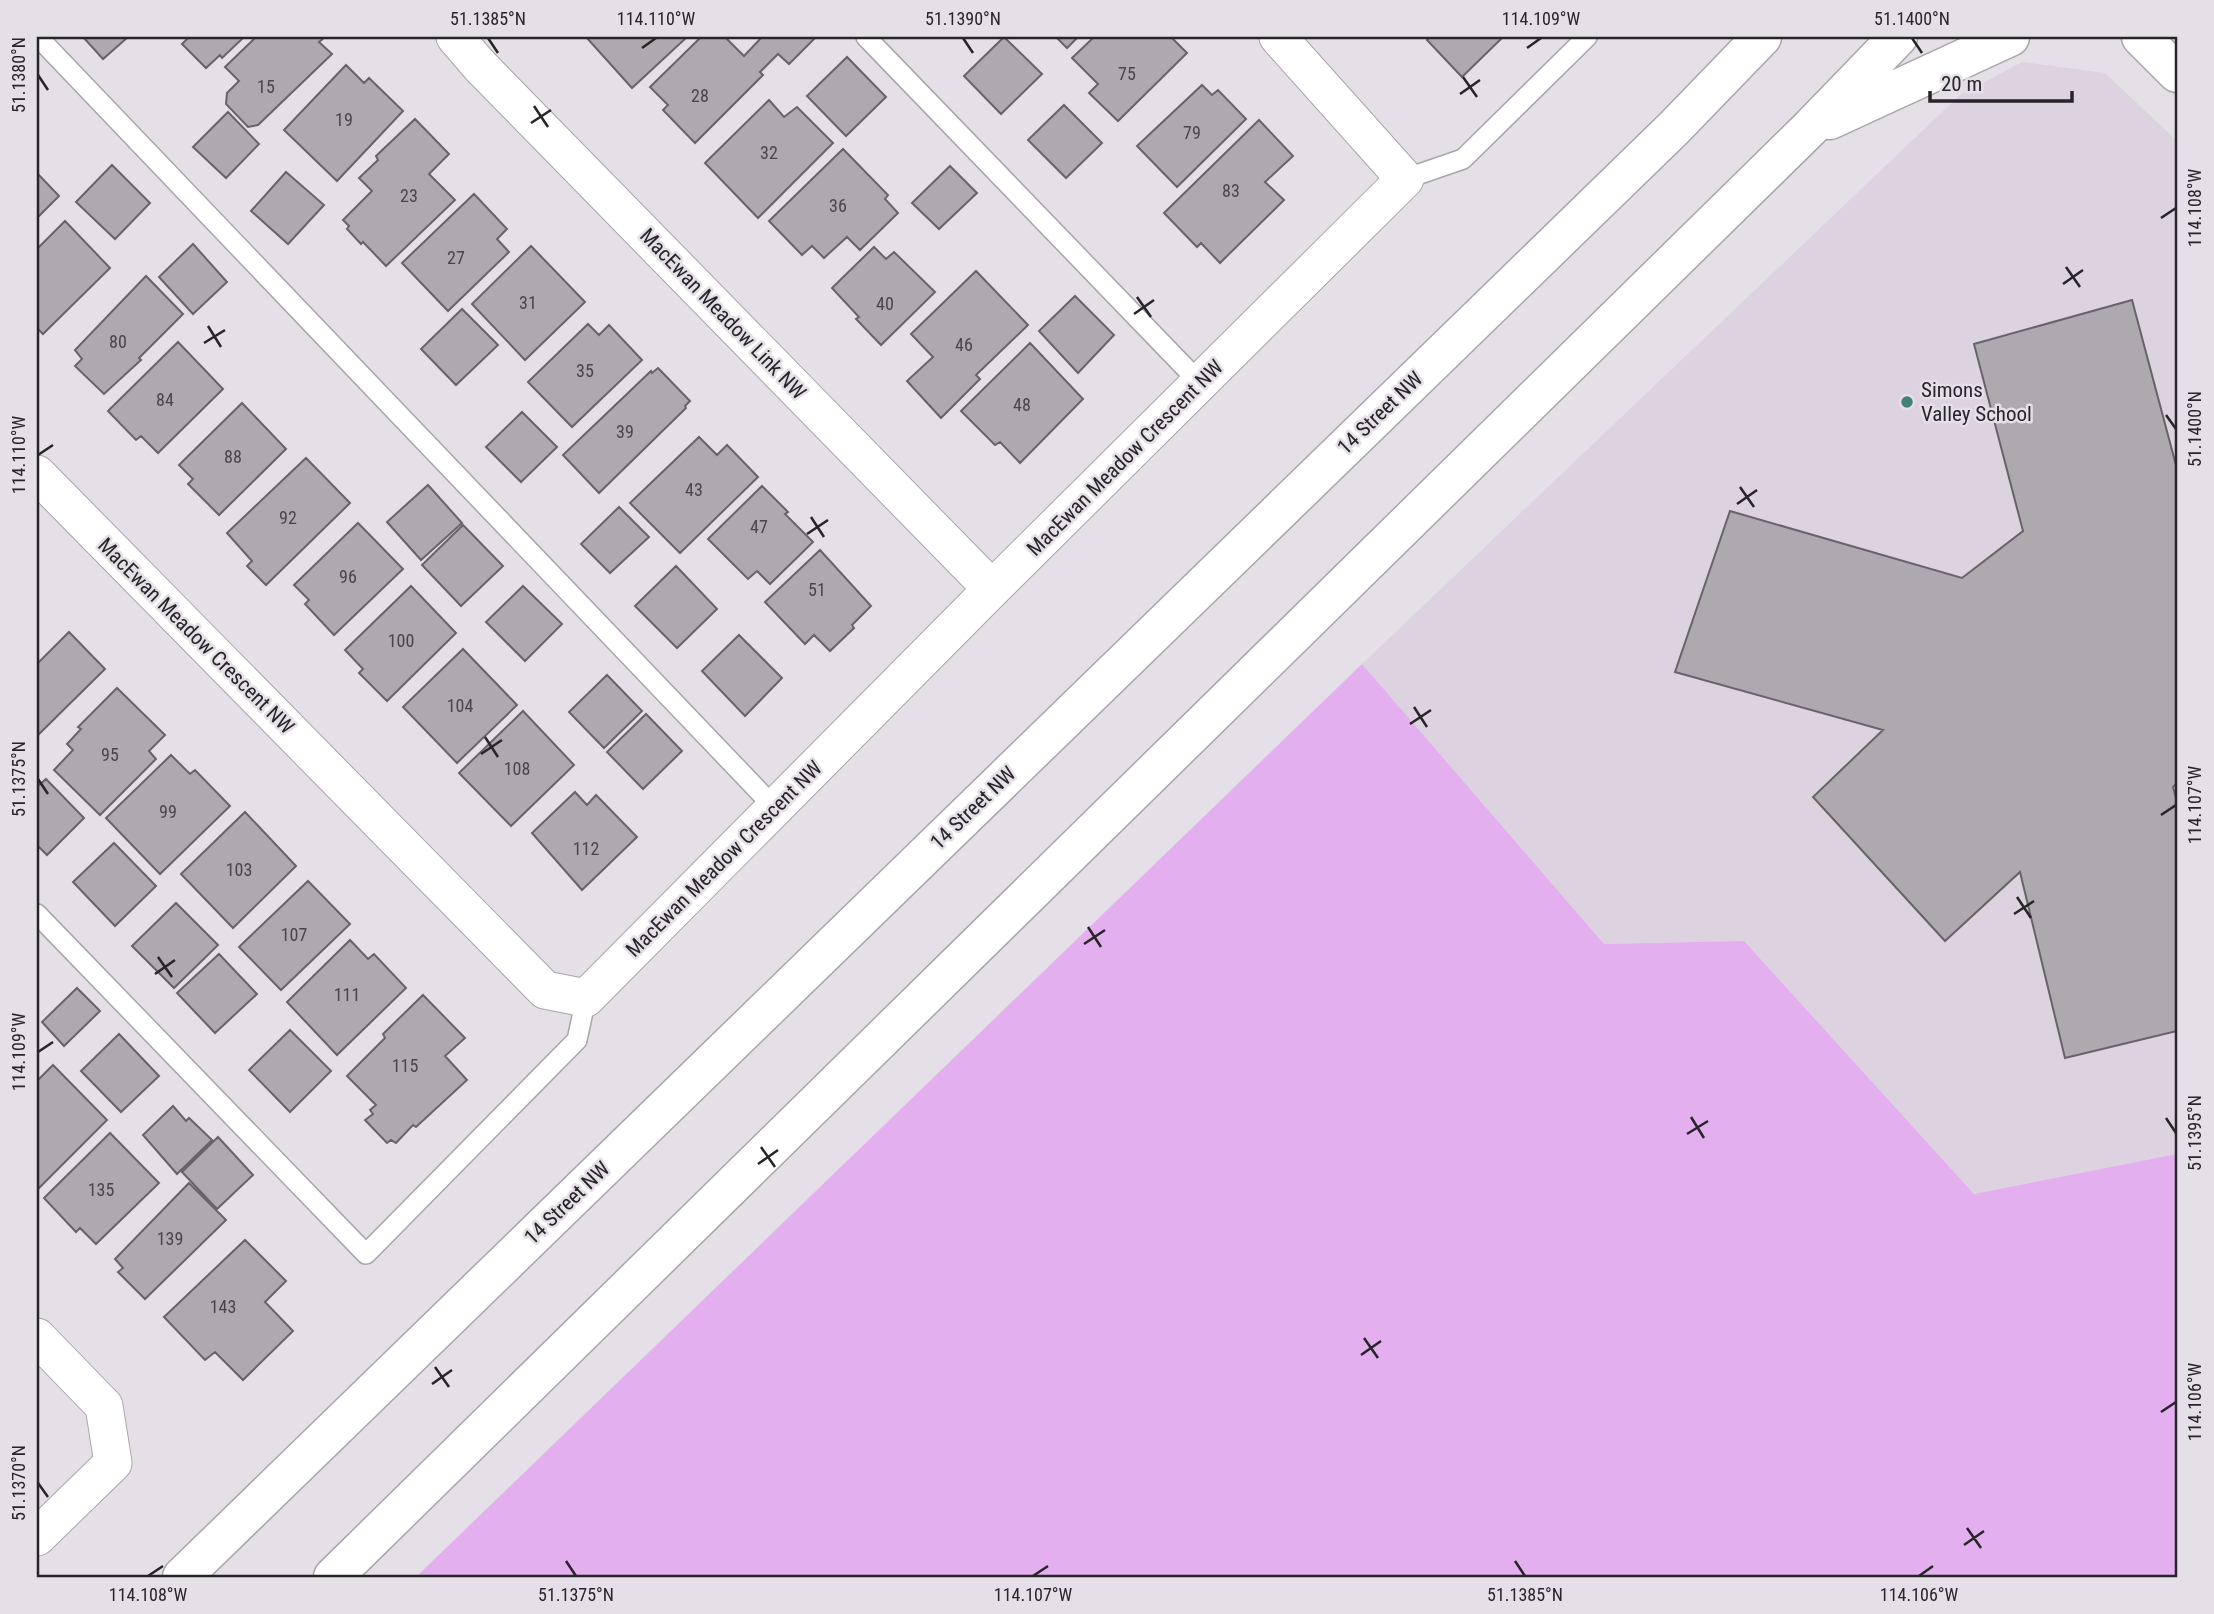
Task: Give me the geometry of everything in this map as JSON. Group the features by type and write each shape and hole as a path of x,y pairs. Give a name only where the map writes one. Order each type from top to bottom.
{"main road":[{"name":"14 Street NW","path":"182,1577 1664,137 1762,37"},
{"path":"333,1577 1809,129 1898,37"},
{"path":"1809,129 2010,37"},
{"path":"2141,37 2177,73"}],"street":[{"name":"MacEwan Meadow Link NW","path":"455,37 490,76 992,589"},
{"path":"1278,37 1405,179"},
{"name":"MacEwan Meadow Crescent NW","path":"37,474 545,990 586,998 992,589 1405,179"},
{"path":"37,1337 104,1406 113,1463 37,1537"}],"lane":[{"path":"38,37 775,808"},
{"path":"866,37 1201,384"},
{"path":"1405,179 1462,159 1587,37"},
{"path":"37,914 366,1254 577,1040 586,998"}],"shaded area":[{"name":"Simons Valley School","path":"2022,62 2105,73 2177,141 2177,1154 1974,1194 1744,941 1604,944 1362,664 1960,95"},
{"path":"1362,664 1604,944 1744,941 1974,1194 2177,1154 2177,1577 416,1577"}],"building":[{"path":"83,37 128,37 103,59"},
{"path":"189,37 244,37 222,58 220,55 206,68 182,44"},
{"path":"256,37 325,37 319,42 332,54 258,125 248,127 226,104 227,93 239,81 225,67"},
{"path":"586,37 687,37 632,88"},
{"path":"701,37 725,37 744,56 762,37 816,37 789,64 778,54 760,72 763,75 695,143 663,110 668,105 650,87"},
{"path":"1004,37 1042,74 1001,114 964,76"},
{"path":"1056,37 1078,37 1067,48"},
{"path":"1094,37 1171,37 1187,53 1118,121 1089,93 1098,84 1072,58"},
{"path":"1430,37 1503,37 1462,77 1427,40"},
{"path":"847,57 886,97 846,136 807,96"},
{"path":"346,65 364,83 369,78 403,111 337,181 284,130"},
{"path":"1202,85 1212,95 1218,90 1246,119 1177,187 1137,146"},
{"path":"769,100 784,117 797,107 833,143 758,218 705,163"},
{"path":"1064,105 1102,143 1066,178 1028,140"},
{"path":"228,112 259,144 226,178 193,147"},
{"path":"415,119 449,154 429,174 455,200 386,266 363,242 361,244 347,229 349,226 343,220 372,191 359,178 378,160 376,156"},
{"path":"1259,120 1293,156 1265,182 1284,200 1220,263 1201,243 1197,247 1164,213"},
{"path":"843,149 888,195 885,199 898,213 860,250 847,237 824,258 812,246 802,255 769,221"},
{"path":"112,165 150,203 115,239 76,202"},
{"path":"950,166 977,193 939,229 912,203"},
{"path":"286,172 324,205 288,244 251,211"},
{"path":"37,173 59,196 37,218"},
{"path":"474,194 507,229 497,239 509,252 448,311 402,263"},
{"path":"65,221 110,268 43,334 37,328 37,249"},
{"path":"193,244 227,282 193,314 159,277"},
{"path":"531,246 585,302 525,360 472,304"},
{"path":"874,247 886,259 894,252 935,292 881,345 832,288"},
{"path":"976,271 1028,325 976,375 980,379 941,418 907,381 933,357 911,334"},
{"path":"146,276 183,314 139,358 141,360 104,394 75,366 82,359 75,350"},
{"path":"1075,296 1114,335 1078,373 1039,331"},
{"path":"2132,300 2177,469 2177,783 2173,787 2177,802 2177,1031 2065,1058 2020,872 1945,941 1813,797 1883,730 1675,672 1730,511 1962,578 2023,531 1974,344"},
{"path":"462,309 498,345 456,385 421,349"},
{"path":"588,324 599,335 609,325 642,360 572,427 528,382"},
{"path":"178,342 223,389 158,453 141,436 136,440 108,411"},
{"path":"1030,343 1083,399 1020,463 1000,442 995,445 961,411"},
{"path":"658,368 690,401 599,493 563,455 651,371 652,373"},
{"path":"242,403 286,449 219,515 188,484 193,479 179,465"},
{"path":"522,412 557,447 521,482 486,447"},
{"path":"699,437 717,455 727,445 758,477 680,553 630,503"},
{"path":"306,458 350,503 266,585 247,566 252,561 227,533"},
{"path":"428,485 462,523 421,560 387,522"},
{"path":"762,486 813,542 770,584 757,571 748,579 708,539"},
{"path":"619,507 649,537 610,573 581,544"},
{"path":"358,523 403,569 334,635 305,604 309,600 294,585"},
{"path":"463,525 503,566 461,606 422,565"},
{"path":"820,550 871,606 852,625 854,628 830,651 814,635 805,644 765,602"},
{"path":"676,566 717,609 677,648 635,606"},
{"path":"411,586 456,633 387,701 359,673 363,669 345,650"},
{"path":"523,586 562,624 525,661 486,622"},
{"path":"69,632 105,669 37,736 37,664"},
{"path":"739,635 782,678 745,716 702,671"},
{"path":"463,649 517,705 457,763 403,707"},
{"path":"607,675 642,711 604,748 569,712"},
{"path":"117,688 165,735 149,751 156,759 100,815 54,770 73,750 67,744 81,729 78,727"},
{"path":"523,711 574,765 511,826 459,773"},
{"path":"646,714 682,751 643,789 607,752"},
{"path":"171,755 190,774 195,770 230,806 160,874 106,818"},
{"path":"46,779 84,818 47,855 37,845 37,787"},
{"path":"575,792 587,805 596,795 637,837 582,890 532,833"},
{"path":"245,812 296,866 233,928 181,874"},
{"path":"114,843 156,886 115,926 73,882"},
{"path":"308,881 350,924 281,990 239,947"},
{"path":"176,903 218,945 174,988 132,946"},
{"path":"350,940 368,959 374,954 406,988 337,1055 287,1002"},
{"path":"219,954 257,994 215,1033 177,993"},
{"path":"77,988 100,1011 64,1046 42,1022"},
{"path":"423,995 465,1038 445,1056 467,1080 416,1127 413,1125 396,1143 391,1140 387,1143 365,1120 373,1114 370,1110 376,1105 347,1076 385,1038 383,1034"},
{"path":"290,1030 331,1071 290,1112 249,1070"},
{"path":"119,1034 159,1076 121,1112 81,1071"},
{"path":"53,1065 107,1120 37,1190 37,1081"},
{"path":"173,1106 186,1121 189,1118 212,1140 177,1174 143,1135"},
{"path":"110,1133 159,1183 96,1244 80,1228 76,1232 44,1198"},
{"path":"218,1137 253,1175 217,1209 182,1172"},
{"path":"189,1183 226,1220 145,1299 118,1272 123,1268 115,1259"},
{"path":"245,1240 286,1281 265,1302 293,1331 243,1380 215,1352 205,1360 164,1317"}],"place":[{"name":"Simons Valley School","path":"1907,402"}]}
